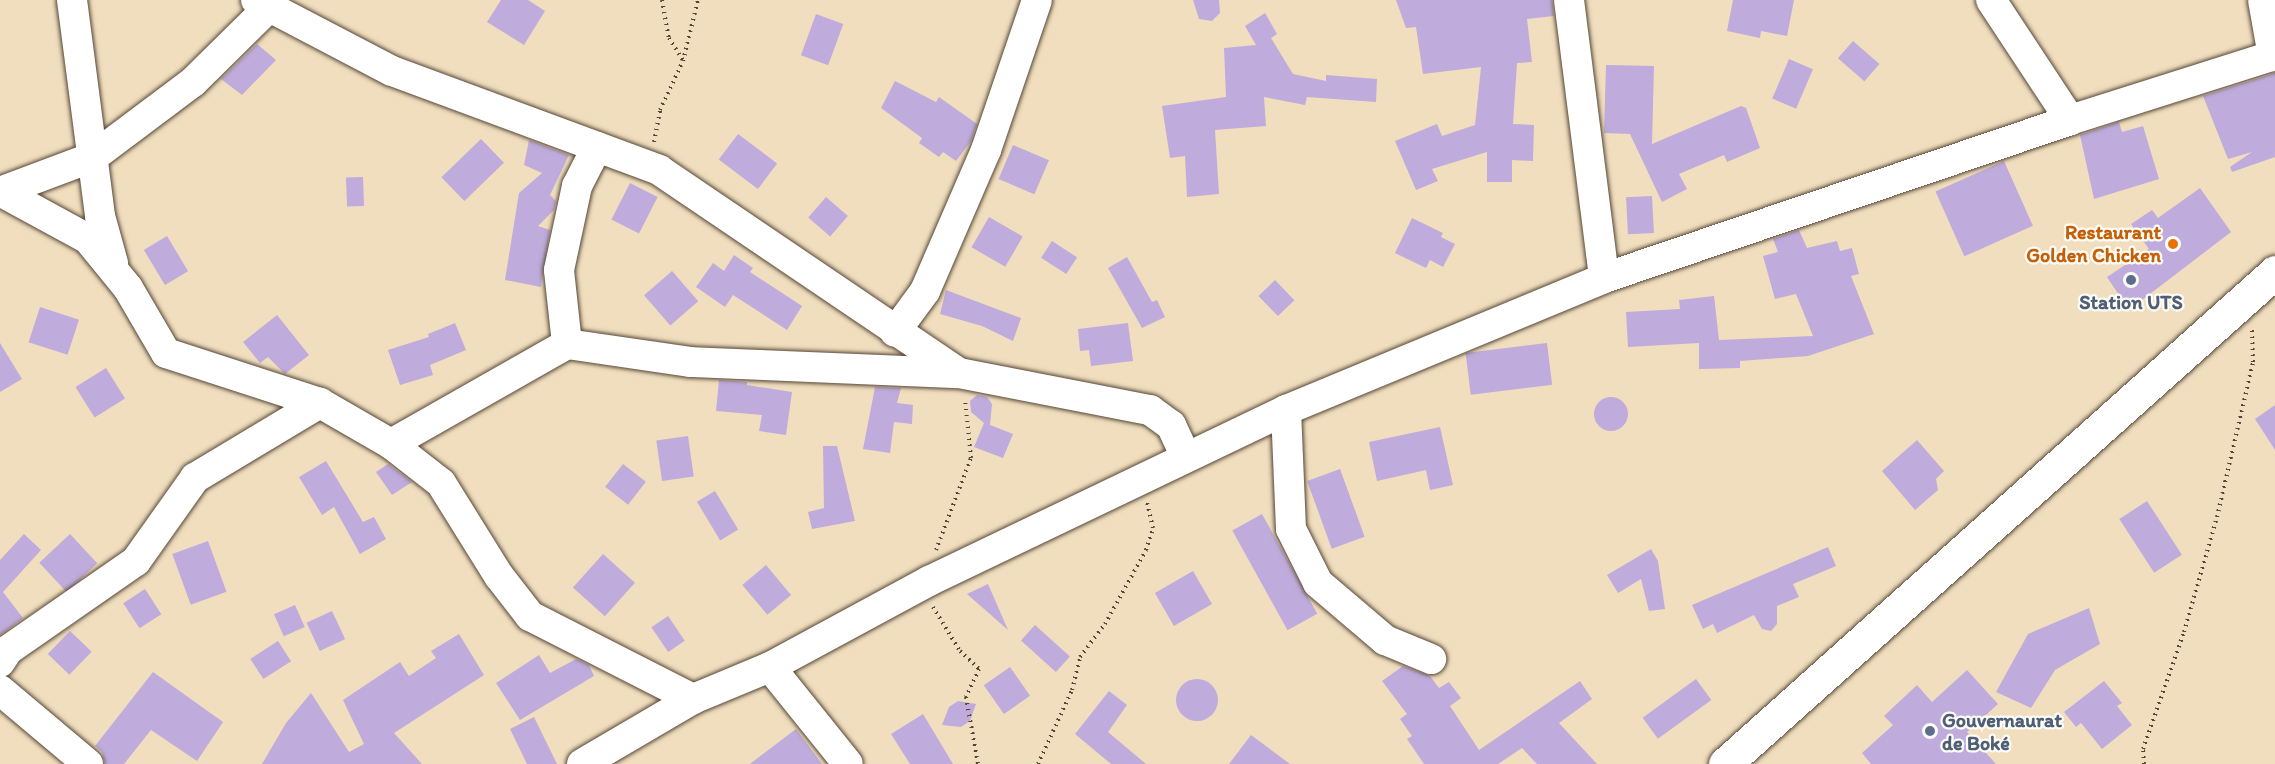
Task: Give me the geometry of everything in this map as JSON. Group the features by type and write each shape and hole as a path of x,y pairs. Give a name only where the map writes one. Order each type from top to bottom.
{"highway":[{"path":"1725,764 2275,272"}],"street":[{"path":"72,0 100,216 115,272"},
{"path":"895,332 925,291 986,150 1037,0"},
{"path":"1569,0 1604,278"},
{"path":"1991,0 2070,120"},
{"path":"582,764 693,699 771,667 929,581 1286,410 1604,278 2070,120 2274,55 2263,0"},
{"path":"2,191 93,157 193,82 262,3 392,70 659,170 895,332 959,373"},
{"path":"567,344 559,270 577,186 597,147"},
{"path":"2,191 88,239 115,272 165,353 320,403 391,444 441,483 499,576 530,616 693,699"},
{"path":"391,444 567,344 690,362 959,373 1150,410 1171,425 1186,457"},
{"path":"0,662 8,650 136,561 195,478 320,403"},
{"path":"1286,410 1291,529 1318,583 1385,640 1431,658"},
{"path":"771,667 849,764"},
{"path":"0,690 88,764"}],"path":[{"path":"662,0 669,38 683,61"},
{"path":"659,170 653,139 660,110 683,61 698,0"},
{"path":"2144,764 2143,749 2184,632 2217,517 2253,362 2253,331 2243,301"},
{"path":"959,373 970,429 971,458 963,488 939,539 929,581 931,603 960,651 979,669 966,697 978,764"},
{"path":"1038,764 1072,690 1080,657 1105,624 1113,603 1146,550 1153,528 1142,478"}],"building":[{"path":"501,0 528,0 545,11 524,45 487,22"},
{"path":"1193,0 1219,0 1220,13 1212,21 1199,19"},
{"path":"1396,0 1552,0 1554,16 1527,19 1532,62 1517,63 1513,124 1534,125 1533,161 1512,160 1512,182 1487,182 1487,152 1432,169 1438,181 1416,190 1395,141 1437,124 1442,136 1475,125 1481,67 1423,74 1416,27 1406,28"},
{"path":"1733,0 1794,0 1787,36 1761,31 1760,38 1727,31"},
{"path":"1265,13 1277,34 1271,38 1293,74 1326,81 1326,75 1377,79 1376,102 1307,97 1305,105 1264,97 1266,126 1215,130 1219,194 1187,197 1185,156 1170,158 1162,106 1226,97 1224,48 1256,45 1245,26"},
{"path":"816,14 843,24 828,65 801,55"},
{"path":"1853,41 1879,64 1864,81 1838,58"},
{"path":"257,44 276,60 242,95 221,79"},
{"path":"1789,59 1813,69 1796,109 1772,99"},
{"path":"1606,65 1654,66 1652,144 1741,106 1746,108 1760,148 1727,162 1724,155 1679,174 1687,189 1662,202 1630,134 1604,133"},
{"path":"2275,73 2275,157 2232,172 2230,167 2252,152 2228,159 2203,96"},
{"path":"895,81 936,102 939,97 977,124 971,141 956,161 943,152 939,157 919,143 922,138 881,108"},
{"path":"2119,122 2122,132 2143,126 2159,179 2094,199 2080,135"},
{"path":"738,134 777,163 758,189 719,160"},
{"path":"481,139 504,163 464,201 441,177"},
{"path":"529,140 569,155 550,195 556,201 554,210 538,226 550,230 541,287 505,280 519,193 542,173 524,165"},
{"path":"1013,145 1049,160 1034,194 999,179"},
{"path":"2004,161 2033,226 1964,256 1935,192"},
{"path":"363,177 364,206 347,207 346,178"},
{"path":"630,183 658,197 639,234 611,220"},
{"path":"2200,188 2231,232 2129,310 2107,277 2149,249 2131,224 2152,210 2158,218"},
{"path":"1652,196 1654,233 1628,234 1626,197"},
{"path":"826,197 848,216 830,236 808,217"},
{"path":"989,217 1023,236 1005,267 972,247"},
{"path":"1412,218 1443,233 1441,237 1455,244 1443,267 1430,260 1426,268 1395,253"},
{"path":"1799,230 1807,248 1837,241 1840,251 1852,248 1859,274 1851,276 1874,334 1808,356 1740,361 1740,368 1699,369 1699,343 1628,347 1626,312 1680,309 1679,300 1714,296 1719,340 1813,336 1796,294 1775,299 1763,256 1778,252 1773,239"},
{"path":"167,236 188,271 165,285 144,250"},
{"path":"1052,241 1077,257 1066,274 1041,258"},
{"path":"734,255 753,268 750,272 802,306 787,330 733,295 725,307 696,287 713,263 724,271"},
{"path":"1127,257 1152,302 1157,300 1165,317 1142,328 1108,268"},
{"path":"672,271 698,301 670,325 644,295"},
{"path":"1275,280 1294,300 1278,316 1258,296"},
{"path":"946,290 1021,318 1013,341 982,326 940,314"},
{"path":"40,307 79,320 68,355 29,342"},
{"path":"277,315 309,355 285,374 268,357 260,363 243,342"},
{"path":"455,323 466,350 430,365 433,375 400,385 388,350 429,337 428,334"},
{"path":"1128,323 1133,361 1091,366 1089,350 1080,351 1078,329"},
{"path":"0,343 22,379 0,392"},
{"path":"1547,343 1552,385 1471,395 1466,353"},
{"path":"106,368 125,399 95,418 75,387"},
{"path":"719,380 747,382 747,385 792,392 786,435 759,431 762,415 716,411"},
{"path":"875,387 901,388 897,403 913,405 912,424 894,422 890,453 863,449"},
{"path":"977,395 987,397 992,404 990,425 1013,434 1003,458 974,447 984,423 971,412 970,401"},
{"path":"1611,397 1623,402 1628,414 1623,426 1611,431 1599,426 1594,414 1599,402"},
{"path":"2275,405 2275,450 2255,419"},
{"path":"1440,427 1453,485 1430,490 1426,470 1377,481 1369,442"},
{"path":"688,436 694,477 662,481 656,440"},
{"path":"1917,440 1944,471 1936,479 1938,490 1915,510 1882,471"},
{"path":"823,446 837,446 855,521 812,529 808,512 824,508"},
{"path":"326,461 363,522 374,517 386,539 360,554 334,507 322,515 299,477"},
{"path":"388,464 412,482 392,495 376,472"},
{"path":"623,464 646,482 628,505 605,487"},
{"path":"1340,469 1365,537 1332,549 1307,481"},
{"path":"715,491 738,530 720,540 697,502"},
{"path":"2147,501 2182,555 2154,573 2119,519"},
{"path":"1262,514 1317,614 1288,630 1232,530"},
{"path":"24,534 41,550 3,592 23,618 0,635 0,560"},
{"path":"70,534 97,563 67,592 39,563"},
{"path":"208,541 226,592 191,605 172,554"},
{"path":"1828,547 1836,566 1793,584 1799,597 1777,606 1777,624 1771,631 1762,629 1754,615 1717,633 1713,624 1703,629 1692,605"},
{"path":"1651,549 1658,561 1665,609 1649,611 1641,579 1618,593 1607,575"},
{"path":"603,554 635,583 605,616 573,587"},
{"path":"766,565 791,595 767,615 742,585"},
{"path":"1193,571 1212,604 1174,626 1155,593"},
{"path":"988,584 1008,630 967,594"},
{"path":"145,589 161,614 140,628 123,603"},
{"path":"295,605 305,627 284,636 274,614"},
{"path":"2089,608 2100,644 2055,670 2031,708 1996,692 2028,634"},
{"path":"332,611 345,639 320,651 307,623"},
{"path":"668,616 685,641 668,652 651,627"},
{"path":"1035,625 1070,656 1056,672 1021,641"},
{"path":"70,631 92,652 69,675 48,654"},
{"path":"459,634 484,675 394,733 422,764 262,764 286,723 311,693 349,752 364,744 343,700 400,662 409,676 436,658 431,651"},
{"path":"278,641 291,661 263,679 250,659"},
{"path":"539,655 550,673 576,659 589,665 594,676 520,720 496,683"},
{"path":"1403,666 1430,676 1439,688 1449,682 1461,698 1450,706 1479,750 1580,681 1592,699 1559,723 1597,764 1537,764 1522,748 1498,764 1424,764 1407,739 1412,736 1400,719 1407,714 1382,681"},
{"path":"1010,667 1030,696 1004,714 984,685"},
{"path":"1967,670 1998,704 1967,732 1996,764 1871,764 1862,753 1893,725 1884,716 1917,685 1932,702"},
{"path":"153,672 223,722 197,761 151,730 124,764 105,764 102,752 95,746"},
{"path":"1197,679 1212,685 1218,700 1212,715 1197,721 1182,715 1176,700 1182,685"},
{"path":"1696,679 1711,700 1658,739 1643,718"},
{"path":"2104,681 2122,703 2117,706 2132,725 2102,749 2081,723 2076,727 2064,712"},
{"path":"1109,691 1127,705 1108,732 1146,764 1111,764 1075,734"},
{"path":"958,701 976,704 970,721 961,727 942,725 949,707"},
{"path":"923,714 953,764 910,764 891,734"},
{"path":"534,717 557,764 527,764 510,729"},
{"path":"796,729 822,764 750,764"},
{"path":"1251,735 1290,764 1229,764"}],"place":[{"name":"Restaurant Golden Chicken","path":"2173,244"},
{"name":"Station UTS","path":"2131,280"},
{"name":"Gouvernaurat de Boké","path":"1930,731"}]}
